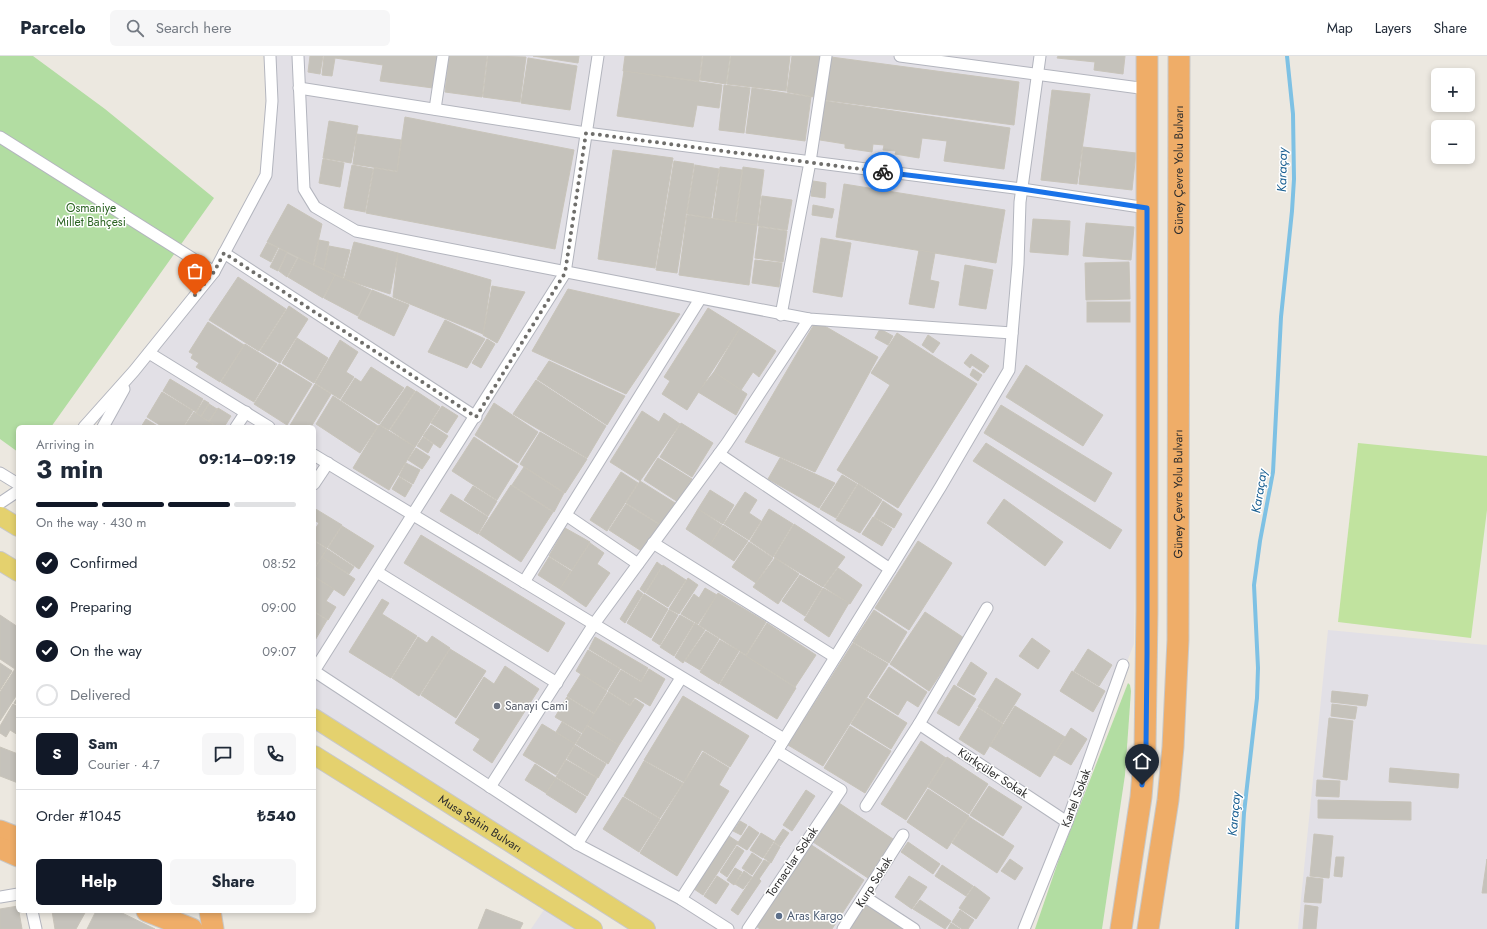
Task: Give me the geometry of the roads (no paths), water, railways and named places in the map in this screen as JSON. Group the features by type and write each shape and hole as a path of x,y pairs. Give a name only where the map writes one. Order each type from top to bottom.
{"highway":[{"path":"1121,929 1141,797 1146,748 1147,56"},
{"name":"Güney Çevre Yolu Bulvarı","path":"1148,929 1168,800 1173,747 1178,640 1179,56"},
{"path":"0,831 16,837"},
{"path":"0,848 16,855"},
{"path":"152,913 192,929"},
{"path":"194,913 198,929"},
{"path":"210,913 213,929"}],"main road":[{"path":"0,516 16,526"},
{"path":"0,561 16,571"},
{"name":"Musa Şahin Bulvarı","path":"316,719 646,929"},
{"path":"316,756 593,929"}],"street":[{"path":"86,425 134,371 214,272 266,175 272,101 270,56"},
{"path":"298,56 304,189 315,207 356,231 781,315 809,319 1012,333"},
{"path":"435,109 443,56"},
{"path":"316,668 414,516 565,273 598,56"},
{"path":"781,315 810,162 826,56"},
{"path":"900,56 1147,89"},
{"path":"681,899 777,751 835,658 941,486 1009,370 1018,264 1022,189 1040,56"},
{"path":"299,88 586,133 1022,189 1147,208"},
{"path":"0,137 214,272"},
{"path":"224,253 476,417"},
{"path":"524,582 700,299"},
{"path":"490,787 594,624 719,454 809,319"},
{"path":"149,353 266,425"},
{"path":"104,425 134,371"},
{"path":"237,425 246,412"},
{"path":"719,454 890,569"},
{"path":"316,456 784,739 777,751"},
{"path":"316,481 328,463"},
{"path":"0,473 16,483"},
{"path":"0,503 16,493"},
{"path":"566,515 638,564"},
{"path":"653,543 835,658"},
{"path":"378,572 557,683"},
{"path":"866,806 919,724 987,608"},
{"name":"Kartel Sokak","path":"1024,929 1068,822 1124,665"},
{"path":"316,672 576,844 681,899 728,929"},
{"path":"576,844 682,678"},
{"name":"Kürkçüler Sokak","path":"919,724 1068,822"},
{"name":"Tornacılar Sokak","path":"748,929 840,790 777,751"},
{"name":"Kurp Sokak","path":"844,929 903,835"},
{"path":"0,898 16,894"},
{"path":"865,897 914,929"},
{"path":"32,913 36,929"}],"waterway":[{"name":"Karaçay","path":"1237,929 1244,813 1257,698 1258,668 1254,585 1260,541 1273,472 1281,317 1294,179 1293,114 1287,56"}],"place":[{"name":"Sanayi Cami","path":"497,706"},
{"name":"Aras Kargo","path":"779,916"}],"park label":[{"name":"Osmaniye Millet Bahçesi","path":"91,215"}]}
